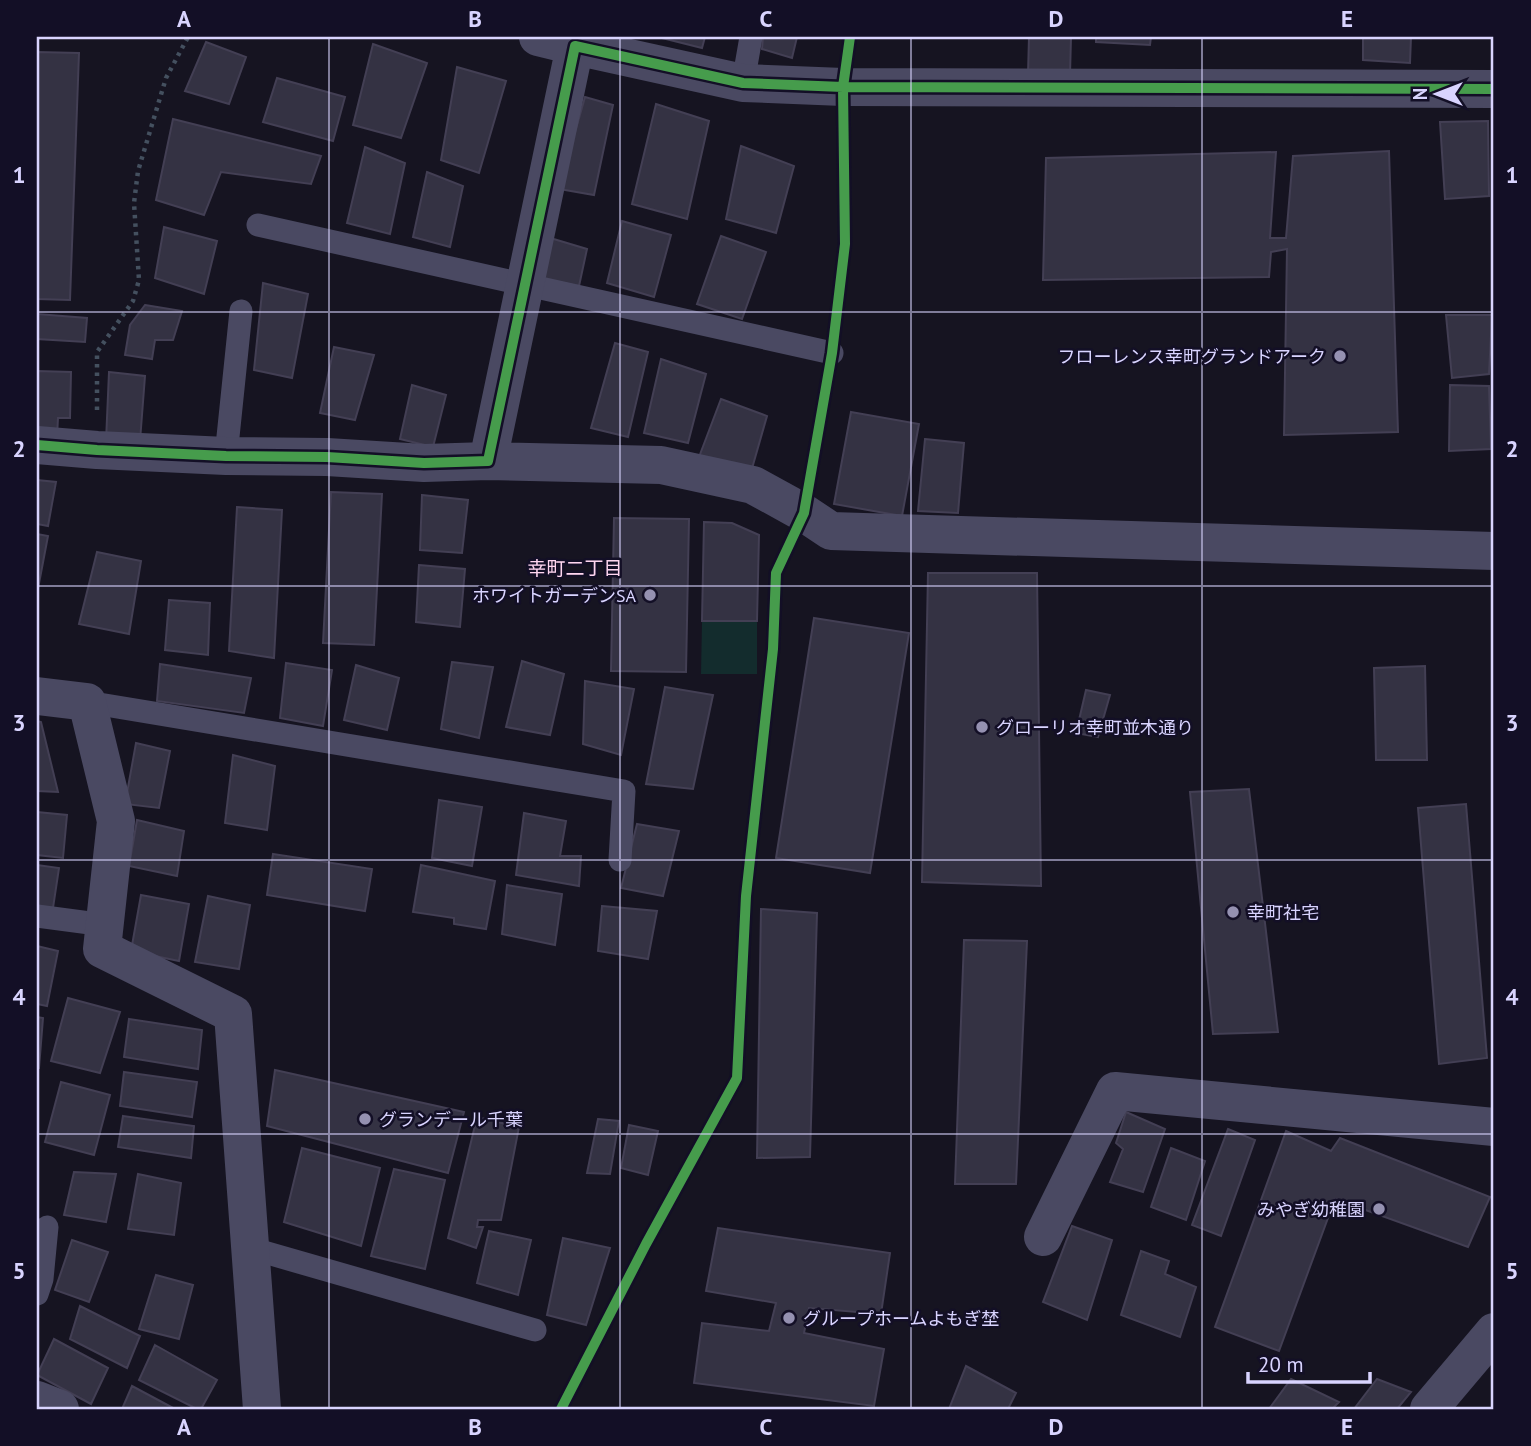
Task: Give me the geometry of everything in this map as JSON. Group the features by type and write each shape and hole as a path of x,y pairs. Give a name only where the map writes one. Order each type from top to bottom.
{"street":[{"path":"538,37 743,83 843,87 1494,89"},
{"path":"488,461 575,46"},
{"path":"37,444 97,450 327,457 424,463 488,461 661,465 753,485 831,531 1494,551"},
{"path":"37,696 87,702 116,821 102,949 233,1014 262,1409"},
{"path":"1044,1237 1115,1091 1494,1127"},
{"path":"1430,1409 1494,1332"},
{"path":"37,1400 60,1409"}],"lane":[{"path":"743,83 751,37"},
{"path":"258,225 832,353"},
{"path":"226,456 241,311"},
{"path":"87,702 624,791 620,860"},
{"path":"37,916 105,925"},
{"path":"37,1294 42,1279 47,1227"},
{"path":"250,1248 535,1330"}],"path":[{"path":"97,450 97,352 133,301 139,280 134,203 138,171 166,78 188,37"},
{"path":"561,1409 646,1244 737,1078 746,896 773,649 776,573 804,513 832,353 845,244 843,87"}],"green space":[{"path":"702,621 757,621 757,674 701,674"}],"building":[{"path":"658,37 705,37 702,48"},
{"path":"763,37 797,37 792,58 762,49"},
{"path":"1029,37 1071,37 1070,75 1028,74"},
{"path":"1096,37 1151,37 1150,45 1096,42"},
{"path":"1363,37 1411,37 1410,63 1363,60"},
{"path":"206,42 246,57 229,104 185,91"},
{"path":"373,44 427,63 401,138 353,125"},
{"path":"37,52 79,53 70,300 37,299"},
{"path":"457,67 506,81 479,173 441,160"},
{"path":"277,78 345,97 333,141 263,122"},
{"path":"585,97 613,105 594,195 559,189"},
{"path":"656,104 709,121 687,219 632,204"},
{"path":"173,119 321,156 311,184 221,172 204,215 156,200"},
{"path":"1488,121 1489,196 1445,199 1440,122"},
{"path":"741,146 794,166 776,233 726,219"},
{"path":"365,147 405,163 390,234 347,223"},
{"name":"フローレンス幸町グランドアーク","path":"1389,151 1398,432 1284,435 1287,249 1271,252 1269,277 1043,280 1046,158 1276,152 1270,238 1286,238 1293,156"},
{"path":"427,172 463,186 450,247 413,237"},
{"path":"622,221 671,235 654,297 607,283"},
{"path":"164,227 217,241 204,294 155,278"},
{"path":"721,236 766,252 742,319 697,304"},
{"path":"547,237 587,249 579,286 542,279"},
{"path":"263,283 308,294 292,378 254,370"},
{"path":"145,305 182,311 173,340 155,340 152,359 125,355 130,325"},
{"path":"37,314 87,318 85,342 37,339"},
{"path":"1446,315 1492,315 1489,374 1452,378"},
{"path":"615,343 648,352 628,437 591,428"},
{"path":"334,347 374,355 355,420 320,413"},
{"path":"661,359 706,374 688,443 644,433"},
{"path":"37,371 71,372 70,418 58,418 57,437 37,436"},
{"path":"109,372 145,376 140,441 106,441"},
{"path":"412,385 446,395 433,447 400,439"},
{"path":"1450,385 1489,386 1491,449 1449,451"},
{"path":"721,399 767,416 751,472 699,457"},
{"path":"851,412 919,424 902,516 834,504"},
{"path":"925,439 964,443 958,513 918,511"},
{"path":"37,480 56,482 48,526 37,524"},
{"path":"331,492 382,494 374,645 323,643"},
{"path":"422,495 468,500 462,553 420,550"},
{"path":"237,507 282,510 274,658 229,651"},
{"name":"ホワイトガーデンSA","path":"614,518 689,519 686,672 611,671"},
{"path":"704,522 732,523 759,535 757,621 702,621"},
{"path":"37,534 48,536 37,594"},
{"path":"97,552 141,561 129,634 79,624"},
{"path":"419,565 465,569 460,627 416,622"},
{"name":"グローリオ幸町並木通り","path":"928,573 1037,573 1041,886 922,882"},
{"path":"169,600 210,603 208,655 165,650"},
{"path":"814,618 909,633 870,873 776,858"},
{"path":"522,661 564,674 550,735 506,727"},
{"path":"452,662 493,667 479,738 441,729"},
{"path":"286,663 332,670 323,726 280,718"},
{"path":"160,664 251,678 244,713 157,701"},
{"path":"356,665 399,678 387,730 344,720"},
{"path":"1425,666 1427,760 1376,760 1374,668"},
{"path":"585,681 634,689 621,755 583,744"},
{"path":"665,687 713,695 693,789 646,784"},
{"path":"1086,690 1110,695 1098,737 1076,733"},
{"path":"37,721 41,722 58,792 37,791"},
{"path":"136,743 170,751 159,808 125,804"},
{"path":"233,755 275,766 267,830 225,823"},
{"name":"幸町社宅","path":"1249,789 1278,1032 1213,1034 1190,792"},
{"path":"439,800 482,807 472,866 432,858"},
{"path":"1466,804 1487,1058 1439,1064 1418,808"},
{"path":"37,812 67,815 63,858 37,855"},
{"path":"524,813 566,821 560,856 581,856 579,886 516,875"},
{"path":"137,820 184,831 177,876 129,866"},
{"path":"637,824 679,831 663,896 621,888"},
{"path":"273,854 372,869 365,911 267,895"},
{"path":"37,865 59,868 53,908 37,906"},
{"path":"421,865 495,881 486,929 454,924 454,918 413,912"},
{"path":"507,885 562,894 555,945 502,934"},
{"path":"141,895 189,904 179,961 131,951"},
{"path":"208,896 250,905 239,969 195,962"},
{"path":"602,906 657,911 648,959 598,951"},
{"path":"761,909 817,913 810,1157 757,1158"},
{"path":"964,940 1027,941 1016,1184 955,1184"},
{"path":"37,946 58,951 47,1006 37,1004"},
{"path":"68,998 120,1012 100,1073 51,1061"},
{"path":"37,1017 43,1018 39,1068 37,1068"},
{"path":"129,1019 202,1030 198,1069 124,1057"},
{"name":"グランデール千葉","path":"275,1070 464,1112 448,1173 267,1126"},
{"path":"124,1072 197,1082 192,1117 120,1106"},
{"path":"61,1082 110,1095 94,1155 45,1142"},
{"path":"1126,1112 1165,1129 1143,1192 1110,1182 1123,1149 1116,1143"},
{"path":"123,1116 194,1126 191,1158 118,1147"},
{"path":"477,1117 519,1127 501,1220 478,1220 477,1227 483,1227 476,1248 448,1238"},
{"path":"598,1119 619,1121 610,1174 587,1173"},
{"path":"629,1125 658,1131 648,1175 621,1168"},
{"path":"1228,1129 1255,1140 1221,1236 1192,1225"},
{"path":"1286,1131 1331,1151 1340,1138 1490,1197 1468,1247 1335,1199 1279,1351 1215,1327"},
{"path":"302,1148 380,1168 361,1246 284,1222"},
{"path":"1171,1148 1205,1161 1186,1220 1151,1207"},
{"path":"394,1169 445,1180 425,1269 371,1256"},
{"path":"74,1172 116,1174 106,1222 64,1215"},
{"path":"138,1174 181,1183 174,1235 128,1229"},
{"path":"1072,1226 1112,1240 1087,1320 1043,1302"},
{"name":"グループホームよもぎ埜","path":"718,1228 890,1253 881,1314 809,1308 804,1333 884,1349 874,1406 694,1383 702,1323 769,1331 776,1303 706,1291"},
{"path":"489,1231 531,1240 518,1295 477,1283"},
{"path":"563,1238 610,1248 586,1325 547,1315"},
{"path":"72,1240 108,1252 89,1302 55,1290"},
{"path":"1141,1251 1169,1261 1165,1274 1196,1287 1180,1337 1121,1315"},
{"path":"156,1275 193,1285 179,1339 139,1329"},
{"path":"80,1306 140,1336 127,1368 70,1339"},
{"path":"54,1339 108,1368 91,1404 37,1375"},
{"path":"155,1345 217,1380 201,1409 139,1380"},
{"path":"966,1366 1016,1393 1008,1409 949,1409"},
{"path":"1291,1379 1339,1402 1332,1409 1269,1409"},
{"path":"1377,1379 1411,1392 1397,1409 1354,1409"},
{"path":"132,1386 175,1409 122,1409"}],"cycle path":[{"path":"561,1409 646,1244 737,1078 746,896 773,649 776,573 804,513 832,353 845,244 843,87 850,37"},
{"path":"37,445 226,456 327,457 424,463 488,461 575,46 743,83 843,87 1494,89"}],"place":[{"name":"フローレンス幸町グランドアーク","path":"1340,356"},
{"name":"ホワイトガーデンSA","path":"650,595"},
{"name":"グローリオ幸町並木通り","path":"982,727"},
{"name":"幸町社宅","path":"1233,912"},
{"name":"グランデール千葉","path":"365,1119"},
{"name":"みやぎ幼稚園","path":"1379,1209"},
{"name":"グループホームよもぎ埜","path":"789,1318"}],"district":[{"name":"幸町二丁目","path":"575,568"}]}
